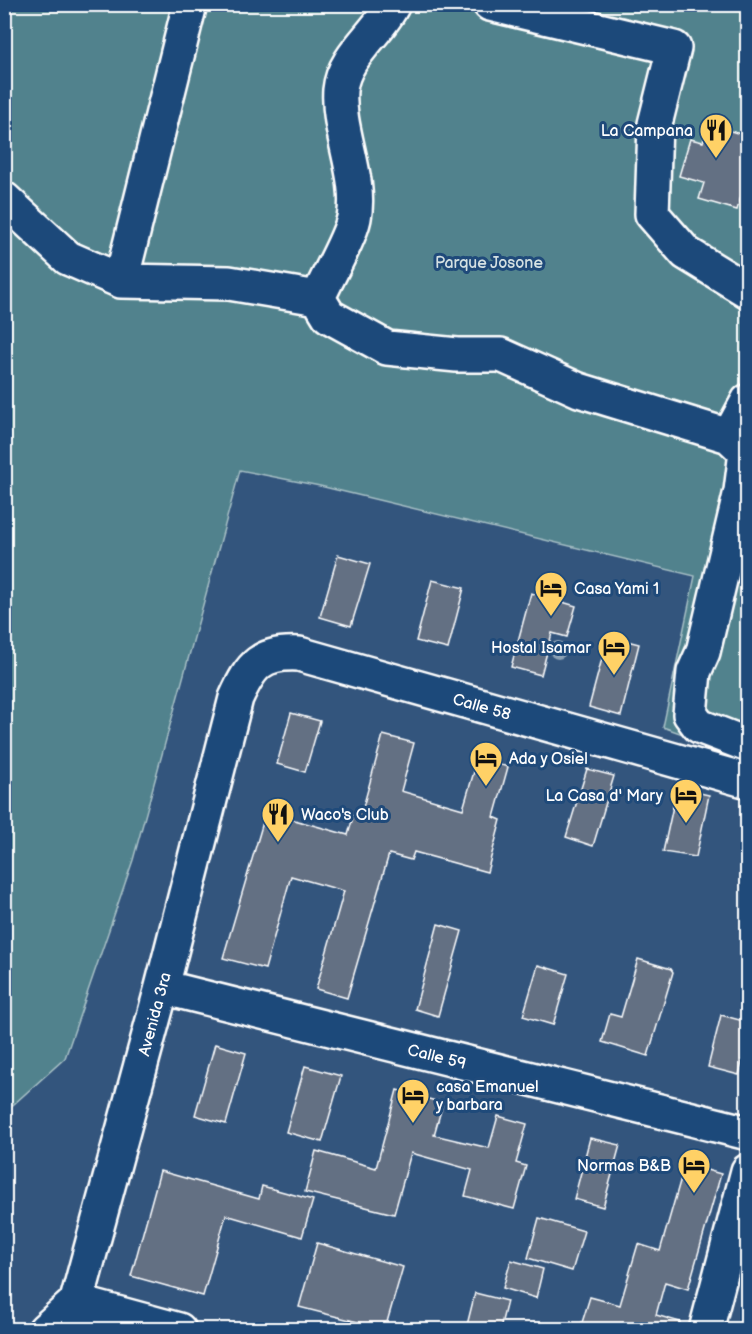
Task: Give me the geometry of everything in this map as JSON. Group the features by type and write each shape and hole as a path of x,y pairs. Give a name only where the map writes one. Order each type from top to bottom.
{"street":[{"path":"121,281 190,4"},
{"path":"318,298 354,218 353,182 343,129 340,88 351,60 387,16 393,4"},
{"path":"490,4 674,48 655,124 652,214 686,253 747,291"},
{"path":"4,199 68,258 121,281 229,283 318,298 329,316 387,348 457,355 501,356 579,390 729,436 746,452 741,491 703,652 694,672 690,714 699,726 747,745"},
{"path":"729,436 747,401"},
{"name":"Calle 58","path":"236,698 244,680 258,662 277,653 299,654 747,781"},
{"name":"Avenida 3ra","path":"72,1316 162,987 236,698"},
{"name":"Calle 59","path":"162,987 747,1133"},
{"path":"706,1329 747,1171"},
{"path":"45,1329 72,1316 179,1329"}],"green space":[{"name":"Parque Josone","path":"5,5 747,5 747,757 663,727 695,576 320,486 240,470 133,860 65,1058 5,1112"}],"building":[{"name":"La Campana","path":"708,124 747,136 747,176 737,210 699,199 704,183 679,176 690,139 703,142"},
{"path":"338,555 370,564 351,626 320,617"},
{"path":"432,580 464,588 448,649 416,641"},
{"path":"531,593 576,606 567,637 552,633 541,675 511,667"},
{"name":"Hostal Isamar","path":"608,636 639,644 621,716 589,707"},
{"path":"291,713 320,721 305,772 277,764"},
{"path":"383,735 414,743 401,791 463,809 478,758 508,767 494,817 501,820 487,872 414,852 411,860 389,854 347,998 316,989 344,891 291,876 265,969 223,958 266,812 348,835 355,810 362,811"},
{"path":"587,769 614,776 593,846 566,837"},
{"name":"La Casa d' Mary","path":"677,788 709,795 696,857 663,852"},
{"path":"438,924 462,931 438,1016 415,1009"},
{"path":"638,959 671,969 673,972 648,1056 602,1042 610,1014 621,1017"},
{"path":"538,965 568,974 553,1025 523,1016"},
{"path":"721,1015 747,1022 747,1040 739,1075 708,1067"},
{"path":"215,1044 246,1053 226,1124 195,1115"},
{"path":"305,1066 341,1076 322,1142 286,1132"},
{"path":"397,1090 443,1103 434,1135 489,1148 498,1116 527,1124 516,1163 526,1166 514,1209 465,1196 472,1170 411,1153 394,1214 305,1192 316,1151 376,1168"},
{"path":"590,1138 620,1145 603,1207 574,1199"},
{"path":"685,1164 721,1174 688,1289 665,1282 656,1315 680,1322 679,1329 580,1329 590,1297 620,1305 638,1244 660,1251"},
{"path":"160,1171 259,1199 262,1186 313,1200 302,1237 226,1215 203,1296 131,1276"},
{"path":"539,1218 584,1231 572,1271 528,1258"},
{"path":"317,1243 403,1267 385,1329 299,1307"},
{"path":"511,1260 543,1269 536,1298 503,1288"},
{"path":"475,1293 507,1301 500,1329 466,1329"}],"place":[{"name":"La Campana","path":"716,159"},
{"name":"Casa Yami 1","path":"551,617"},
{"name":"Hostal Isamar","path":"614,676"},
{"name":"Ada y Osiel","path":"486,787"},
{"name":"La Casa d' Mary","path":"686,824"},
{"name":"Waco's Club","path":"278,843"},
{"name":"casa Emanuel y barbara","path":"413,1124"},
{"name":"Normas B&B","path":"694,1194"}]}
